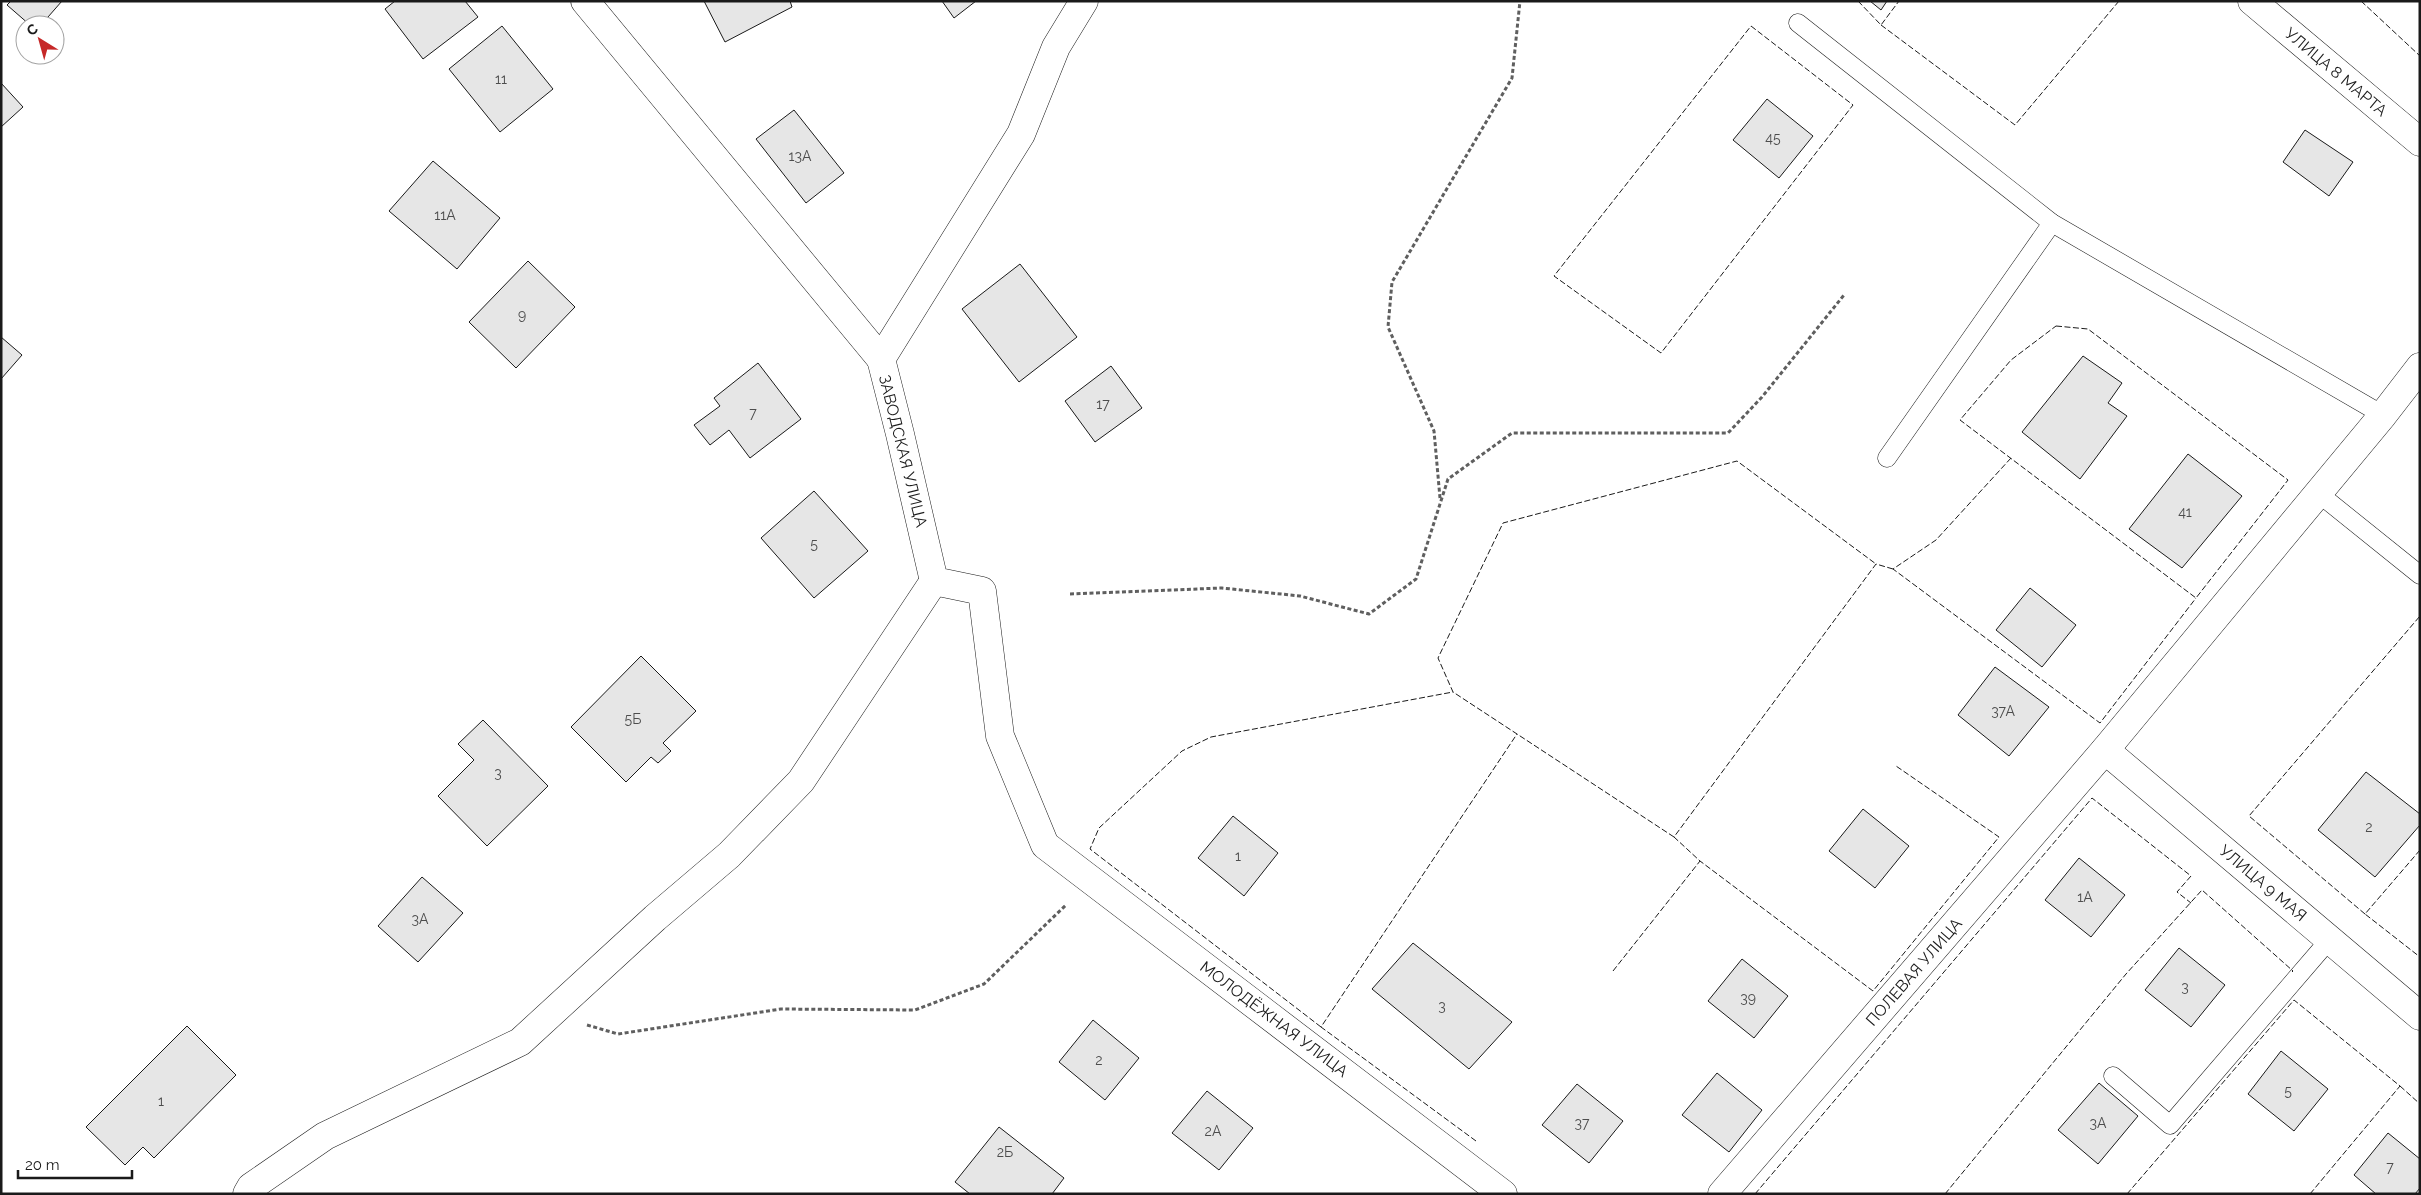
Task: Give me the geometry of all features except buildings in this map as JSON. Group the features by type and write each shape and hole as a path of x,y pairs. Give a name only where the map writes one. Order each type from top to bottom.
{"street":[{"path":"585,1 880,359"},
{"name":"ЗАВОДСКАЯ УЛИЦА","path":"934,581 900,434 880,359 1021,134 1056,47 1084,1"},
{"name":"УЛИЦА 8 МАРТА","path":"2252,1 2420,142"},
{"name":"ПОЛЕВАЯ УЛИЦА","path":"1722,1194 2105,750 2383,415 2420,367"},
{"path":"247,1194 251,1187 325,1136 520,1042 655,918 729,854 801,781 934,581"},
{"name":"МОЛОДЁЖНАЯ УЛИЦА","path":"934,581 982,591 1000,736 1045,845 1503,1194"},
{"name":"УЛИЦА 9 МАЯ","path":"2105,750 2420,1016"}],"lane":[{"path":"1798,23 2052,223 2383,415"},
{"path":"1887,458 2052,223"},
{"path":"2318,493 2420,575"},
{"path":"2113,1076 2170,1125 2330,939"}],"path":[{"path":"1440,501 1434,431 1388,327 1392,282 1512,78 1520,1"},
{"path":"1070,594 1222,588 1300,596 1369,614 1416,579 1448,479 1512,433 1728,433 1762,397 1844,295"},
{"path":"550,1014 618,1034 781,1010 915,1010 984,984 1092,880"}],"fence":[{"path":"1858,1 1881,25 1899,1"},
{"path":"1881,25 2015,125 2119,1"},
{"path":"2361,1 2420,56"},
{"path":"1751,26 1853,105 1661,353 1554,276 1751,26"},
{"path":"2056,326 2088,329 2288,480 2196,598 1960,420 2011,360 2056,326"},
{"path":"2011,458 1936,540 1893,569 2100,723 2196,598"},
{"path":"1674,837 1453,692 1438,658 1503,523 1737,461 1876,564"},
{"path":"1893,569 1876,564 1674,837 1700,861 1873,991 1999,837 1896,766"},
{"path":"2365,914 2249,816 2420,616"},
{"path":"1321,1027 1090,849 1099,828 1182,751 1211,737 1453,692"},
{"path":"1476,1141 1321,1027 1517,734"},
{"path":"1755,1194 2092,798 2191,876 2177,892 2191,903"},
{"path":"2420,850 2365,914 2420,957"},
{"path":"1613,971 1700,861"},
{"path":"1945,1194 2126,974 2202,890 2292,972"},
{"path":"2127,1194 2294,1000 2400,1086 2310,1194"},
{"path":"2400,1086 2420,1104"}]}
